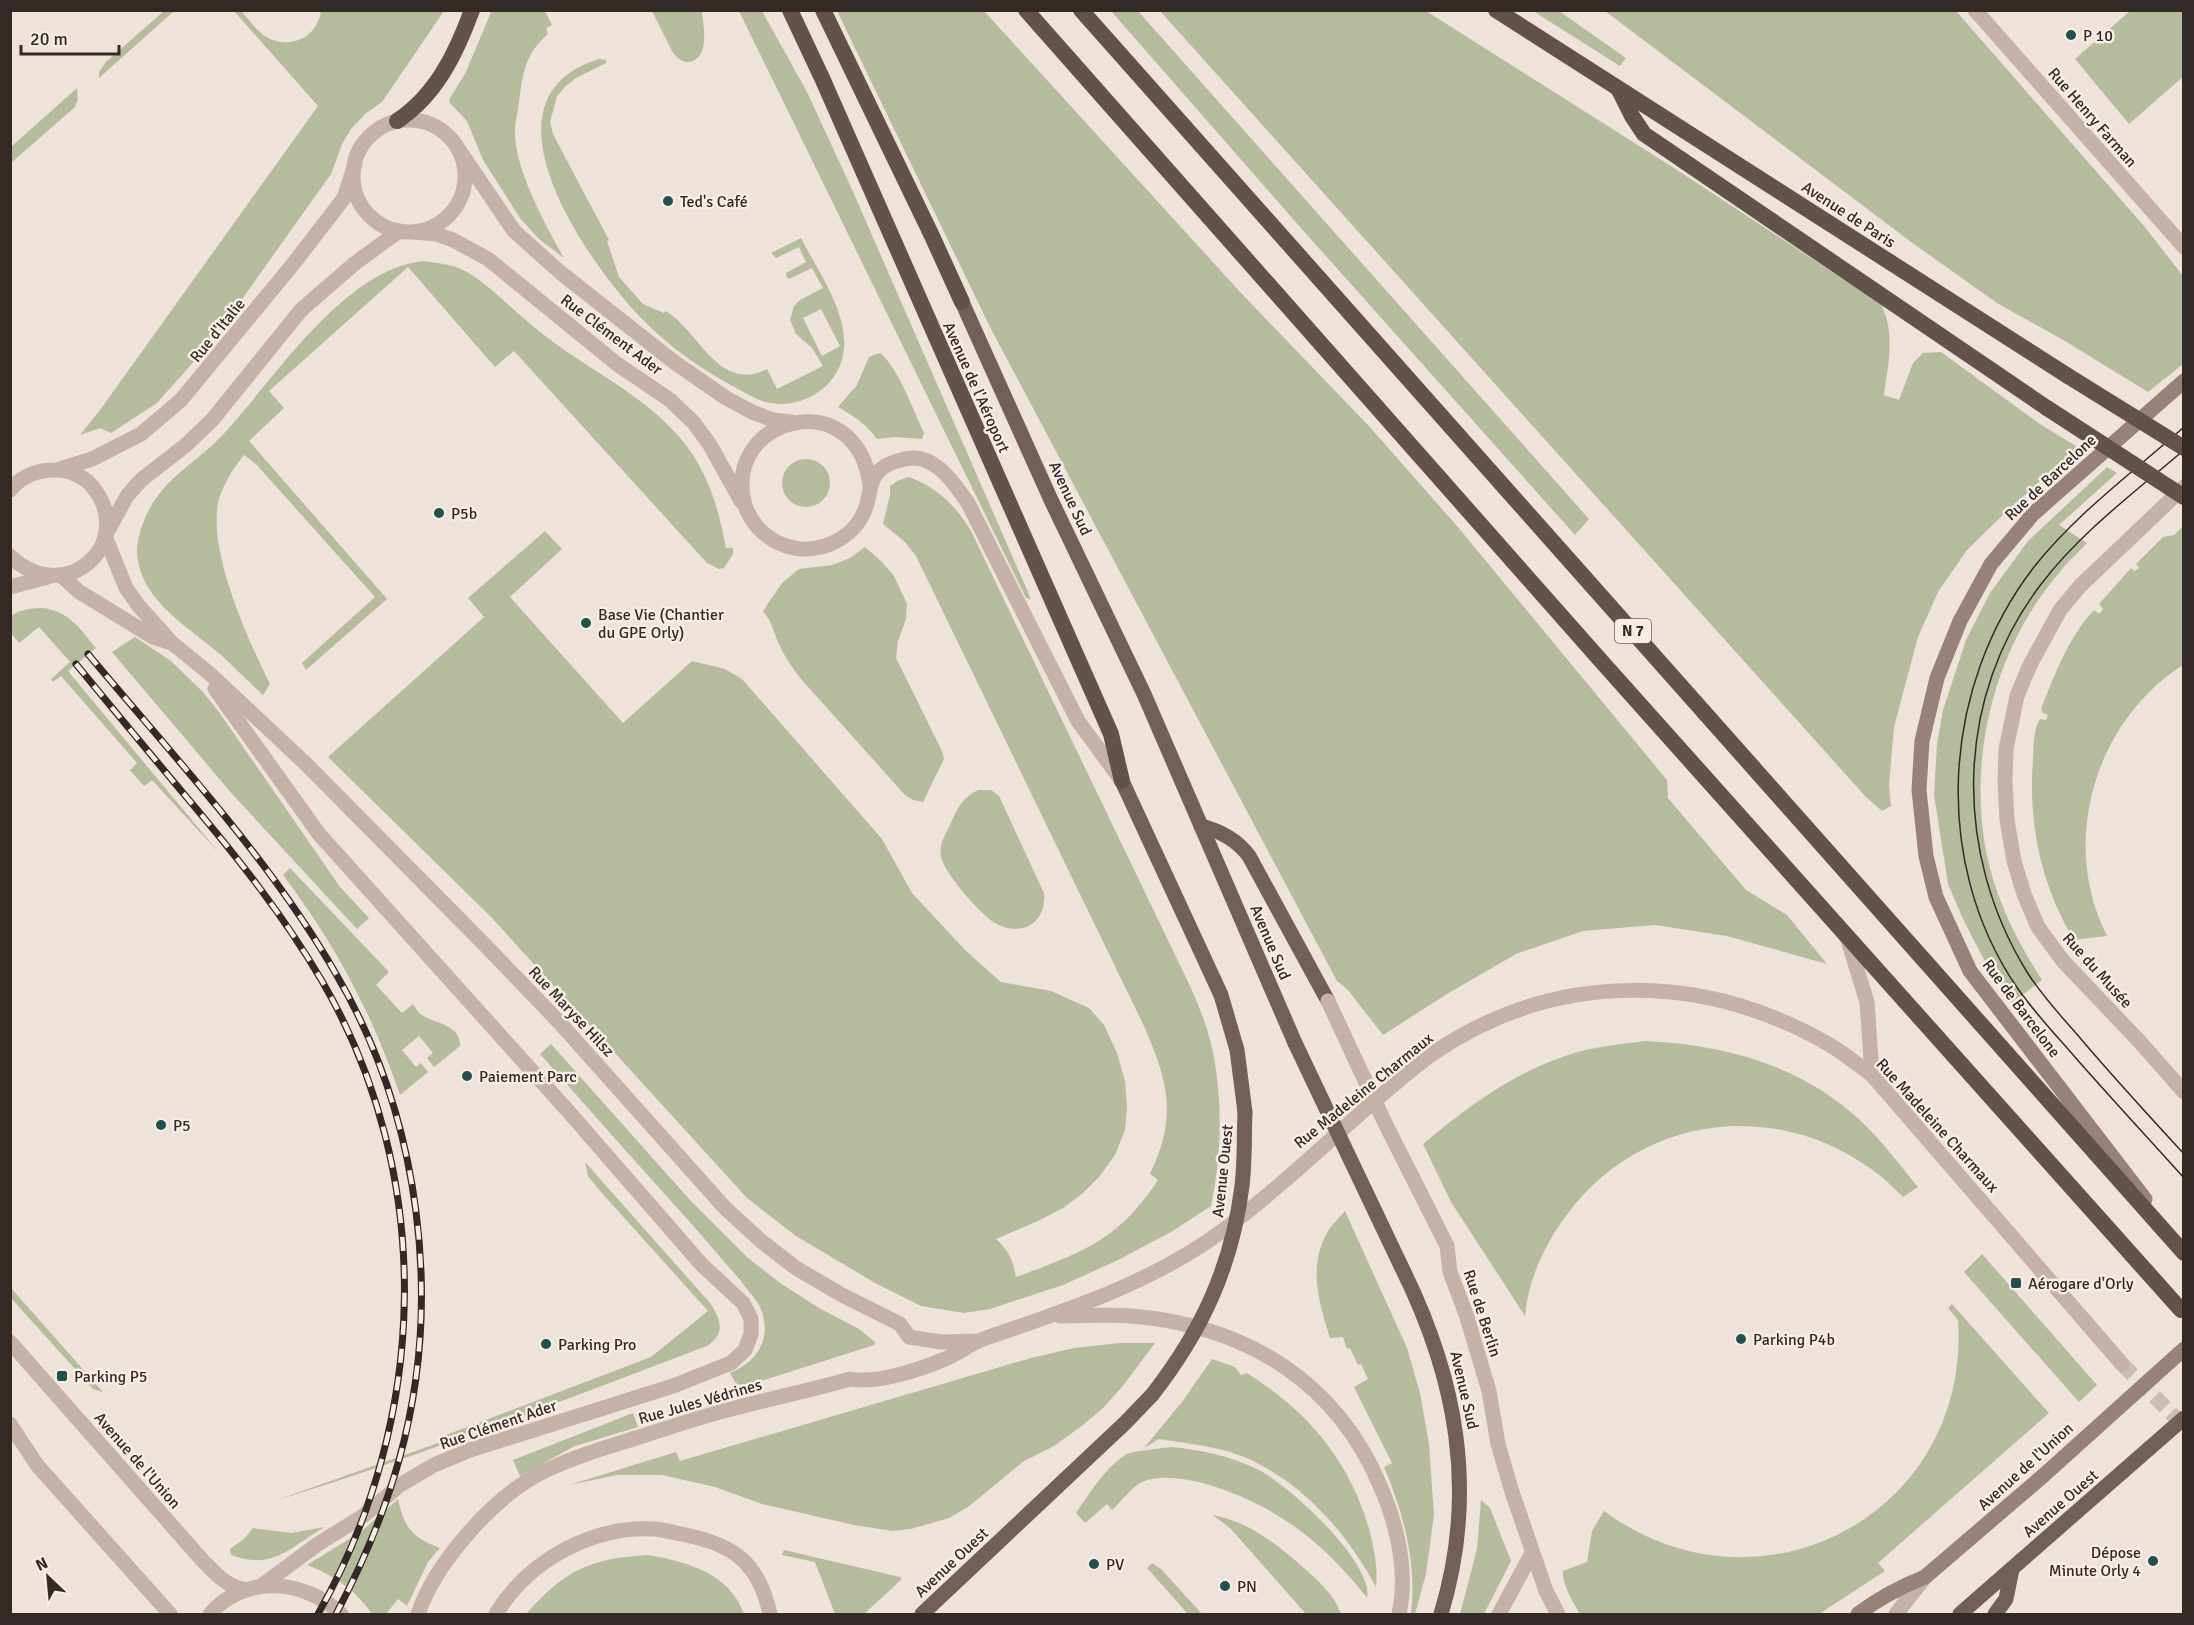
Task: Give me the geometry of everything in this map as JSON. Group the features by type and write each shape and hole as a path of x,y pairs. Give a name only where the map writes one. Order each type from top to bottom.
{"highway":[{"path":"397,121 415,110 428,96 451,60 472,10"},
{"name":"Avenue de l'Aéroport","path":"790,10 827,89 1111,734 1122,781"},
{"path":"824,10 962,302"},
{"name":"N 7","path":"1026,10 1602,662 2181,1310"},
{"name":"N 7","path":"1081,10 2184,1251"},
{"name":"Avenue de Paris","path":"1496,10 2184,448"},
{"path":"1618,89 1644,134 2047,408 2184,497"}],"main road":[{"name":"Avenue Sud","path":"962,302 1051,500 1144,694 1294,1043 1420,1302 1438,1352 1451,1399 1459,1447 1460,1501 1456,1547 1441,1614"},
{"name":"Rue de Barcelone","path":"2184,381 2033,514 1991,564 1960,621 1937,678 1922,741 1919,790 1926,856 1936,897 1970,971 2184,1251"},
{"name":"Avenue Ouest","path":"922,1614 1125,1424 1152,1395 1176,1364 1201,1322 1216,1290 1233,1239 1242,1184 1245,1112 1237,1050 1221,995 1122,781"},
{"path":"1201,826 1231,838 1249,856 1328,1001"},
{"name":"Avenue de l'Union","path":"1925,1577 2036,1482 2184,1349"},
{"name":"Avenue Ouest","path":"1959,1614 2184,1418"},
{"path":"1995,1614 2006,1599 2012,1569"},
{"path":"1858,1614 1901,1586 1925,1577"}],"street":[{"name":"Rue Henry Farman","path":"1975,10 2184,247"},
{"path":"10,587 76,571 89,562 99,551 127,496 141,480 186,445 213,419 301,310 354,264 406,232 428,229 442,221 454,210 462,196 465,180 464,164 459,150 451,138 440,129 413,120 397,121 382,127 369,137 360,149 353,180 357,198 367,213 382,225 406,232"},
{"name":"Rue Clément Ader","path":"459,150 514,231 561,273 674,362 718,393 752,412 773,420 794,422"},
{"name":"Rue d'Italie","path":"10,490 23,478 33,473 60,470 92,459 141,434 182,400 344,198 355,164"},
{"name":"Rue Clément Ader","path":"406,232 436,234 471,248 488,259 617,364 670,400 694,423 710,445 748,514"},
{"path":"813,421 831,426 848,436 860,450 868,468 870,486 866,508 856,526 840,540 820,548 800,549 780,544 763,533 748,514 742,495 742,476 748,457 759,441 775,429 794,422 813,421"},
{"path":"870,486 877,473 891,463 908,458 925,459 941,469 954,483 968,502 1078,721 1122,781"},
{"path":"60,470 75,474 88,482 98,493 105,507 107,522 105,536"},
{"name":"Rue du Musée","path":"2184,487 2080,586 2055,620 2030,664 2017,696 2006,749 2005,783 2007,820 2014,861 2024,894 2038,927 2063,961 2184,1092"},
{"name":"Rue Maryse Hilsz","path":"105,536 126,588 172,643 210,674 307,765 484,944 559,1022 725,1208 760,1241 796,1268 842,1295 900,1324 909,1337 941,1342 976,1341"},
{"path":"10,556 22,567 37,574 57,576"},
{"name":"Rue Maryse Hilsz","path":"57,576 153,637 172,643"},
{"name":"Rue Clément Ader","path":"172,643 209,681 320,834 702,1264 743,1303 751,1319 751,1334 745,1350 732,1363 672,1386 470,1450 434,1466 400,1485 363,1516 254,1588"},
{"path":"1846,933 1867,1002 1872,1075"},
{"name":"Rue Madeleine Charmaux","path":"1051,1316 1115,1290 1182,1257 1222,1231 1434,1052 1475,1028 1512,1011 1548,1000 1578,994 1657,991 1697,996 1758,1012 1797,1028 1831,1046 1872,1075 2122,1364"},
{"name":"Rue de Berlin","path":"1328,1001 1384,1121 1447,1246 1450,1272 1466,1314 1489,1391 1498,1444 1532,1553 1546,1591 1558,1614"},
{"path":"1051,1316 1131,1316 1168,1321 1228,1336 1262,1352 1299,1376 1330,1406 1352,1432 1374,1470 1396,1532 1401,1570 1399,1614"},
{"name":"Rue Jules Védrines","path":"418,1614 428,1588 449,1557 511,1492 537,1476 598,1450 736,1408 850,1379 863,1381 886,1377 945,1359 976,1341 1051,1316"},
{"name":"Avenue de l'Union","path":"10,1342 203,1561 225,1582 236,1588 280,1586 302,1590 322,1599 341,1614"},
{"path":"10,1424 37,1465 170,1614"},
{"path":"496,1614 517,1587 539,1566 564,1550 595,1536 655,1529 709,1541 732,1551 744,1560 754,1573 770,1614"},
{"path":"1499,1614 1532,1553"},
{"name":"Avenue de l'Union","path":"1896,1614 1925,1577"},
{"path":"210,1614 230,1597 254,1588"},
{"path":"927,1614 939,1600"}],"green space":[{"path":"492,10 545,11 552,25 546,28 548,34 529,57 522,83 515,131 516,146 525,179 540,214 564,258 539,239 520,218 483,160 467,121 449,102 465,74"},
{"path":"164,11 174,11 99,78 99,72 106,62"},
{"path":"234,11 241,11 268,38 286,42 295,41 309,34 319,20 321,11 444,11 382,102 365,114 351,129 343,142 331,174 235,309 197,358 157,403 111,433 100,428 80,435 318,106"},
{"path":"652,11 702,11 704,41 703,48 696,59 684,62 673,53"},
{"path":"739,11 762,11 807,92 1031,599 1026,598"},
{"path":"837,11 984,11 1241,293 1368,425 1457,526 1667,780 1668,798 1746,890 1787,915 1827,964 1727,936 1655,925 1583,931 1516,954 1383,1035 1347,989 1337,981 990,327"},
{"path":"1111,11 1138,11 1589,519 1575,535 1300,227"},
{"path":"1160,11 1426,11 1674,168 1881,304 1886,315 1890,338 1884,395 1899,400 1913,363 1923,353 1941,352 2040,424 2079,448 2083,454 2047,475 1967,550 1938,592 1918,637 1894,727 1889,785 1891,806 1882,811 1866,797"},
{"path":"1533,11 1559,11 1626,58 1620,66"},
{"path":"1605,11 1956,11 2144,226 2183,276 2183,364 2148,392 1997,303 1911,242"},
{"path":"2130,11 2183,11 2184,76 2129,124 2075,59"},
{"path":"599,59 606,60 606,63 576,78 566,86 557,96 550,122 553,134 609,240 607,241 619,277 643,304 664,313 666,311 678,321 723,367 735,373 750,374 767,369 777,389 823,366 812,348 796,334 790,320 794,306 800,300 823,288 812,268 789,279 786,276 786,273 806,262 799,247 776,258 771,253 801,238 830,292 843,332 844,351 838,370 825,387 814,395 793,403 778,404 758,399 712,374 675,349 642,319 619,293 594,260 571,222 552,183 542,144 544,108 562,79","holes":["821,309 840,346 822,356 803,318"]},
{"path":"77,88 78,99 75,107 11,163 11,147"},
{"path":"424,261 454,266 471,274 548,338 641,401 672,428 701,468 716,507 726,548 733,548 733,554 724,568 719,569 707,563 514,351 495,367 408,267 269,391 284,408 249,441 387,599 306,670 302,663 375,597 256,464 244,455 230,475 219,499 218,542 231,593 270,684 263,695 156,598 146,584 140,569 137,549 142,526 158,495 228,429 315,327 367,283 395,268"},
{"path":"880,353 893,368 905,390 924,433 922,439 894,437 877,439 869,429 838,407 857,385 869,357"},
{"path":"806,459 823,466 830,483 823,500 806,507 789,500 782,483 789,466"},
{"path":"2107,467 2117,473 2059,525 2087,543 2062,569 2037,602 2018,634 2003,668 1984,741 1981,815 1990,868 2008,918 2042,980 2012,1003 1981,954 1948,884 1934,795 1937,744 1943,710 1966,640 1990,593 2028,541"},
{"path":"909,477 929,486 945,498 971,531 1191,988 1210,1040 1219,1095 1219,1151 1211,1206 1171,1232 1063,1285 990,1309 964,1313 921,1306 875,1283 796,1236 747,1198 491,917 328,757 484,617 468,598 545,531 562,549 510,597 623,723 692,661 725,669 742,679 882,839 912,893 966,951 1001,982 1051,991 1089,1008 1104,1025 1117,1053 1125,1081 1127,1108 1125,1130 1115,1155 1099,1177 1063,1208 996,1239 1010,1256 1016,1277 1079,1252 1113,1231 1128,1218 1158,1180 1150,1174 1159,1153 1167,1116 1164,1081 1143,1024 916,556 905,542 883,524 890,486"},
{"path":"2183,526 2183,665 2152,689 2127,718 2108,751 2094,786 2087,824 2086,862 2093,900 2107,936 2074,940 2045,876 2035,830 2032,783 2034,738 2040,719 2046,720 2048,715 2041,709 2063,657 2085,621 2094,610 2099,614 2103,609 2099,604 2131,568 2135,571 2139,568 2136,564 2163,537 2174,535"},
{"path":"865,547 894,576 907,604 906,619 898,641 896,658 944,759 923,802 905,795 801,679 784,655 763,611 782,583 799,569 832,565 850,558"},
{"path":"44,608 68,618 96,648 68,671 220,854 152,780 144,786 130,770 137,763 61,676 53,682 51,679 70,662 39,627 19,643 11,633 11,616 26,609"},
{"path":"135,637 171,661 202,691 219,712 340,887 369,918 357,929 233,795 112,652"},
{"path":"978,790 991,790 999,796 1044,893 1044,904 1037,920 1023,928 1005,927 989,919 964,893 943,863 941,852 944,836 961,804"},
{"path":"290,868 389,972 376,985 402,1013 413,1004 421,1014 452,1029 459,1039 460,1046 434,1067 427,1058 433,1053 419,1036 402,1050 416,1067 421,1063 428,1072 400,1095 365,1008 319,926 283,875"},
{"path":"1646,1041 1705,1047 1733,1053 1788,1072 1813,1085 1861,1121 1918,1187 1903,1197 1864,1164 1822,1142 1776,1129 1730,1126 1684,1134 1640,1151 1600,1178 1566,1216 1551,1238 1539,1263 1530,1289 1525,1316 1451,1202 1423,1144 1491,1092 1528,1071 1577,1052"},
{"path":"551,1044 690,1200 747,1257 780,1283 819,1308 859,1329 875,1342 874,1345 755,1383 736,1384 730,1373 755,1355 764,1338 764,1318 760,1307 702,1235 540,1054"},
{"path":"585,1162 710,1303 720,1326 713,1341 707,1346 492,1427 274,1501 441,1442 446,1435 651,1357 708,1311 601,1192 588,1176"},
{"path":"1345,1211 1407,1348 1420,1393 1429,1444 1434,1515 1426,1574 1415,1614 1411,1614 1412,1577 1407,1539 1398,1503 1384,1467 1392,1463 1354,1387 1368,1379 1350,1348 1347,1349 1343,1337 1330,1338 1319,1298 1317,1272 1321,1246 1333,1224"},
{"path":"1982,1254 2097,1385 2079,1402 1964,1272"},
{"path":"11,1288 103,1392 93,1389 11,1298"},
{"path":"1952,1304 2049,1413 1878,1563 1885,1571 1819,1614 1580,1614 1566,1588 1563,1571 1587,1562 1592,1531 1604,1511 1664,1544 1727,1557 1788,1552 1844,1531 1893,1496 1930,1448 1953,1389 1958,1320 1948,1308"},
{"path":"1120,1343 1155,1343 1103,1408 1054,1446 1024,1461 968,1507 949,1518 911,1529 892,1531 854,1525 762,1504 715,1487 662,1475 617,1475 569,1485 676,1452 680,1461 1031,1358 1074,1348"},
{"path":"1212,1359 1235,1367 1241,1375 1247,1373 1269,1388 1307,1421 1323,1439 1350,1480 1369,1529 1375,1558 1376,1587 1353,1549 1324,1514 1291,1484 1273,1472 1242,1456 1207,1447 1159,1439 1144,1448 1182,1402"},
{"path":"633,1413 638,1427 575,1446 520,1476 513,1460"},
{"path":"1172,1447 1236,1460 1271,1477 1288,1490 1344,1546 1366,1583 1367,1598 1333,1559 1296,1528 1254,1502 1206,1484 1191,1480 1157,1478 1142,1482 1112,1510 1107,1504 1085,1523 1076,1513 1104,1474 1125,1455"},
{"path":"398,1499 403,1517 411,1530 422,1540 440,1548 428,1562 407,1606 398,1599 386,1614 372,1614 366,1605 343,1584 307,1565 362,1531"},
{"path":"1481,1500 1490,1508 1511,1561 1484,1614 1460,1614 1477,1549"},
{"path":"1213,1515 1239,1523 1262,1535 1283,1551 1326,1589 1335,1600 1341,1614 1306,1614 1231,1529"},
{"path":"325,1527 291,1549 270,1558 246,1559 231,1555 230,1549 245,1538 253,1528 291,1533"},
{"path":"784,1550 902,1579 864,1614 835,1614 815,1562 782,1555"},
{"path":"648,1555 678,1561 718,1579 737,1600 744,1614 526,1614 553,1587 580,1570 610,1559"},
{"path":"1152,1563 1161,1569 1202,1614 1188,1614 1147,1568"}],"tunnel":[{"path":"2122,1364 2184,1426"}],"tram line":[{"path":"2184,427 2068,529 2034,567 2003,614 1980,665 1965,719 1959,774 1960,829 1970,884 1989,937 2016,986 2051,1030 2184,1178"},
{"path":"2184,450 2109,513 2057,564 2042,583 2013,628 1992,675 1979,725 1974,775 1976,826 1986,877 2003,926 2027,972 2039,990 2119,1083 2184,1154"}],"railway":[{"path":"88,654 219,809 310,931 365,1029 388,1088 405,1148 416,1211 421,1274 420,1337 413,1399 399,1460 379,1520 355,1577 336,1614"},
{"path":"76,664 225,843 292,933 322,981 359,1056 385,1135 400,1216 404,1298 398,1380 381,1460 355,1539 318,1614"}],"place":[{"name":"P 10","path":"2071,35"},
{"name":"Ted's Café","path":"668,201"},
{"name":"P5b","path":"439,513"},
{"name":"Base Vie (Chantier du GPE Orly)","path":"586,623"},
{"name":"Paiement Parc","path":"467,1076"},
{"name":"P5","path":"161,1125"},
{"name":"Aérogare d'Orly","path":"2016,1283"},
{"name":"Parking P4b","path":"1741,1339"},
{"name":"Parking Pro","path":"546,1344"},
{"name":"Parking P5","path":"62,1376"},
{"name":"Dépose Minute Orly 4","path":"2153,1561"},
{"name":"PV","path":"1094,1564"},
{"name":"PN","path":"1225,1586"}]}
